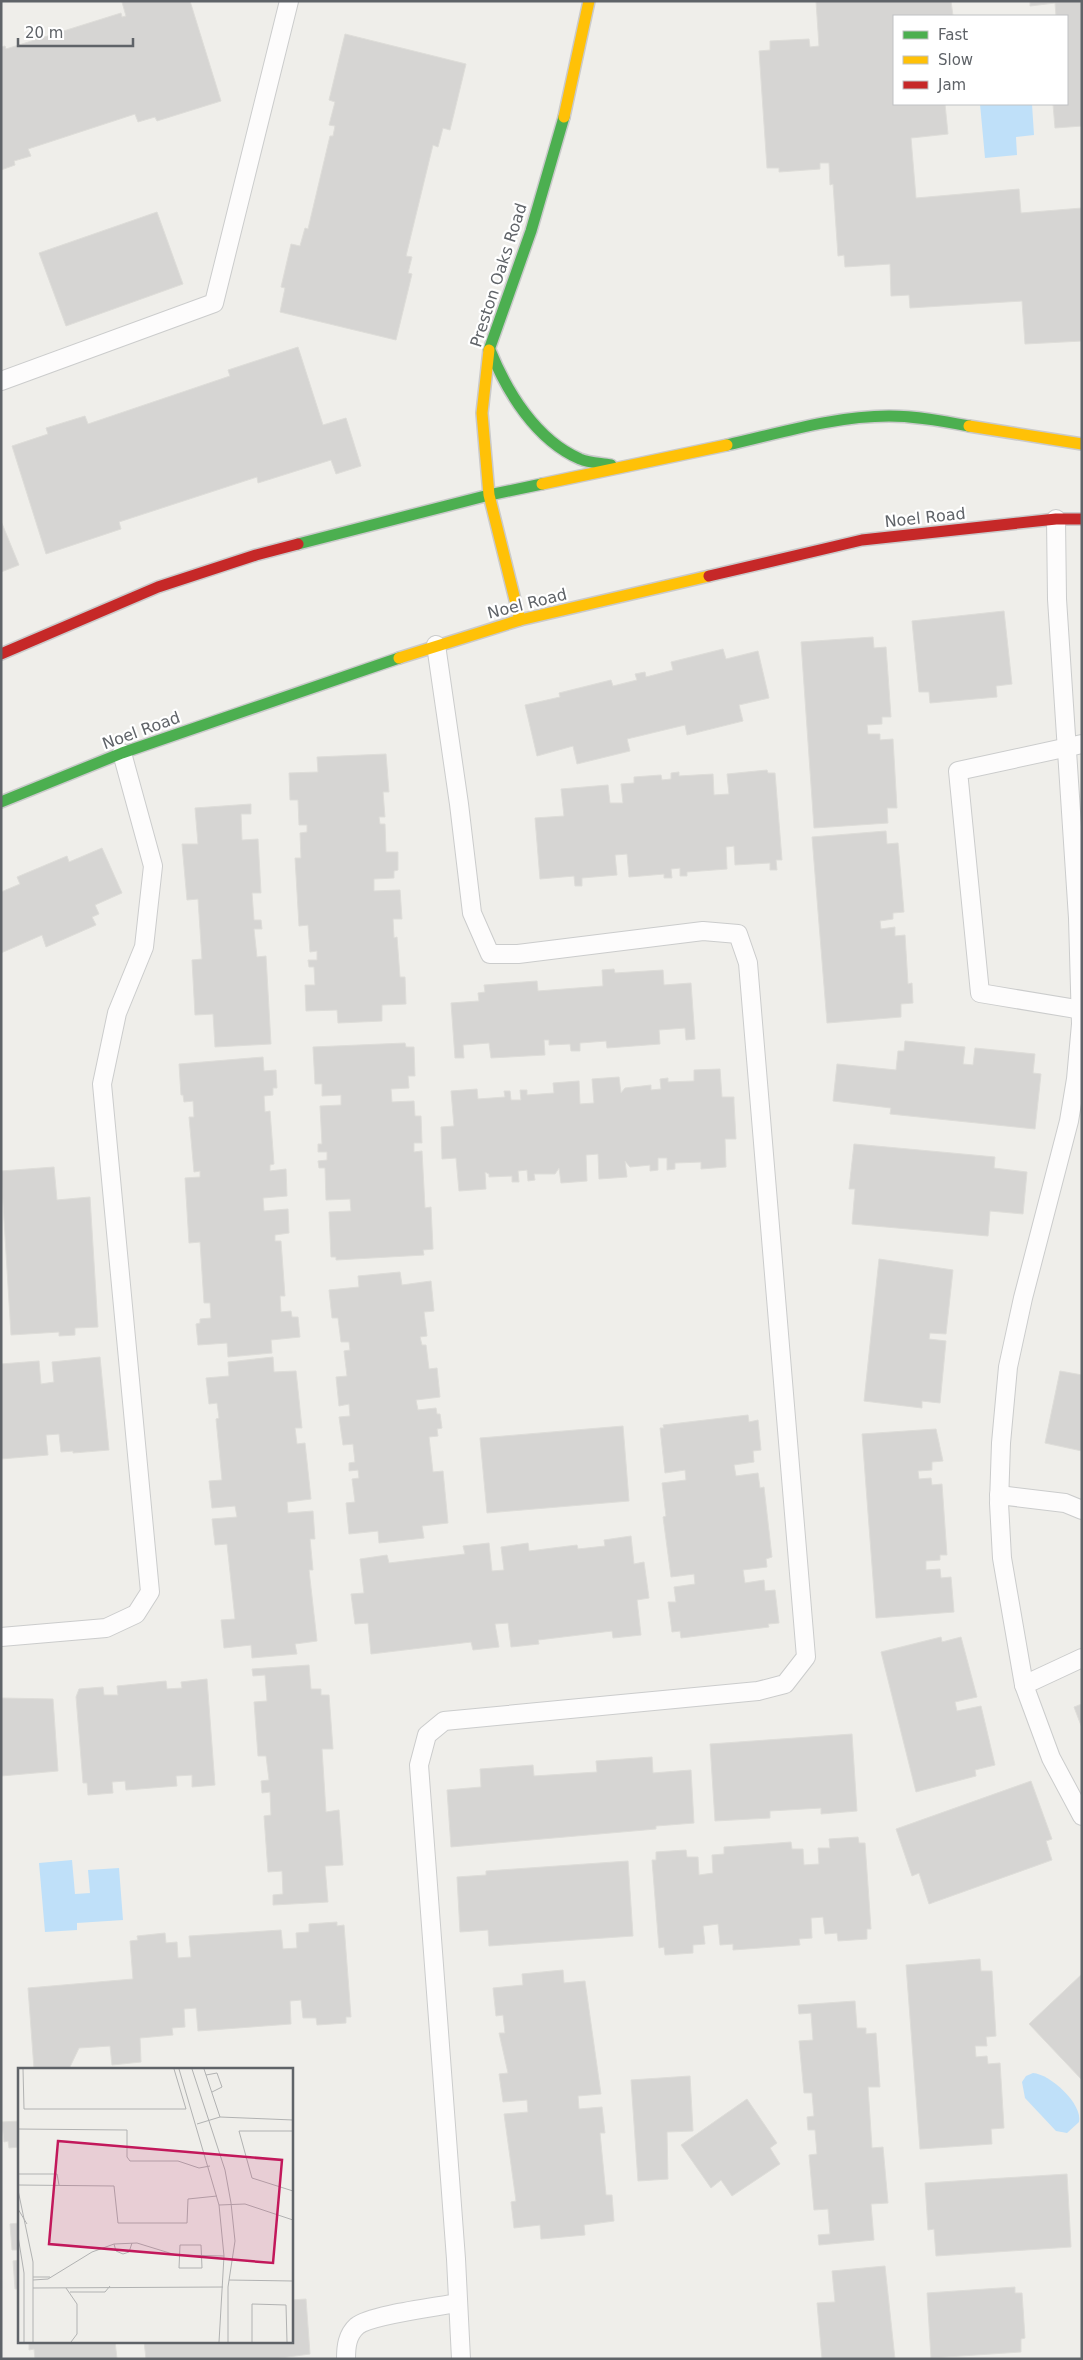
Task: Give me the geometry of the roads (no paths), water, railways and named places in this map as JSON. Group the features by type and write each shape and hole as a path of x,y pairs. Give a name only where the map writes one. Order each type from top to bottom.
{"street":[{"name":"Preston Oaks Road","path":"520,620 490,495 482,413 489,348 531,231 559,138 589,1"},
{"path":"489,348 498,372 517,404 550,438 579,459 623,466"},
{"path":"1,654 158,587 256,555 490,495 838,421 888,416 922,418 1082,444"},
{"name":"Noel Road","path":"1,802 122,753 436,645 520,620 862,540 1056,519 1082,519"}],"lane":[{"path":"1,381 214,304 289,1"},
{"path":"1056,519 1057,599 1075,745 1081,1010 1076,1079 1069,1121 1023,1298 1008,1367 1000,1444 999,1495 1002,1558 1024,1685 1051,1758 1082,1816"},
{"path":"436,645 472,912 490,954 518,954 702,931 738,934 748,964 806,1657 785,1684 758,1691 444,1721 427,1735 418,1765 456,2259 461,2359"},
{"path":"1075,745 958,771 980,993 1081,1010"},
{"path":"1,1637 106,1628 136,1614 150,1592 102,1084 117,1013 144,947 153,866 122,753"},
{"path":"999,1495 1065,1503 1082,1510"},
{"path":"1024,1685 1082,1658"},
{"path":"346,2359 347,2343 357,2326 389,2315 457,2303"}],"water":[{"path":"980,105 1032,105 1034,135 1016,137 1017,155 985,158"},
{"path":"72,1860 75,1894 90,1893 88,1870 119,1868 123,1920 77,1923 77,1930 45,1932 39,1863"},
{"path":"1033,2073 1056,2084 1076,2107 1079,2122 1067,2133 1056,2131 1025,2098 1022,2082 1026,2076"}]}
